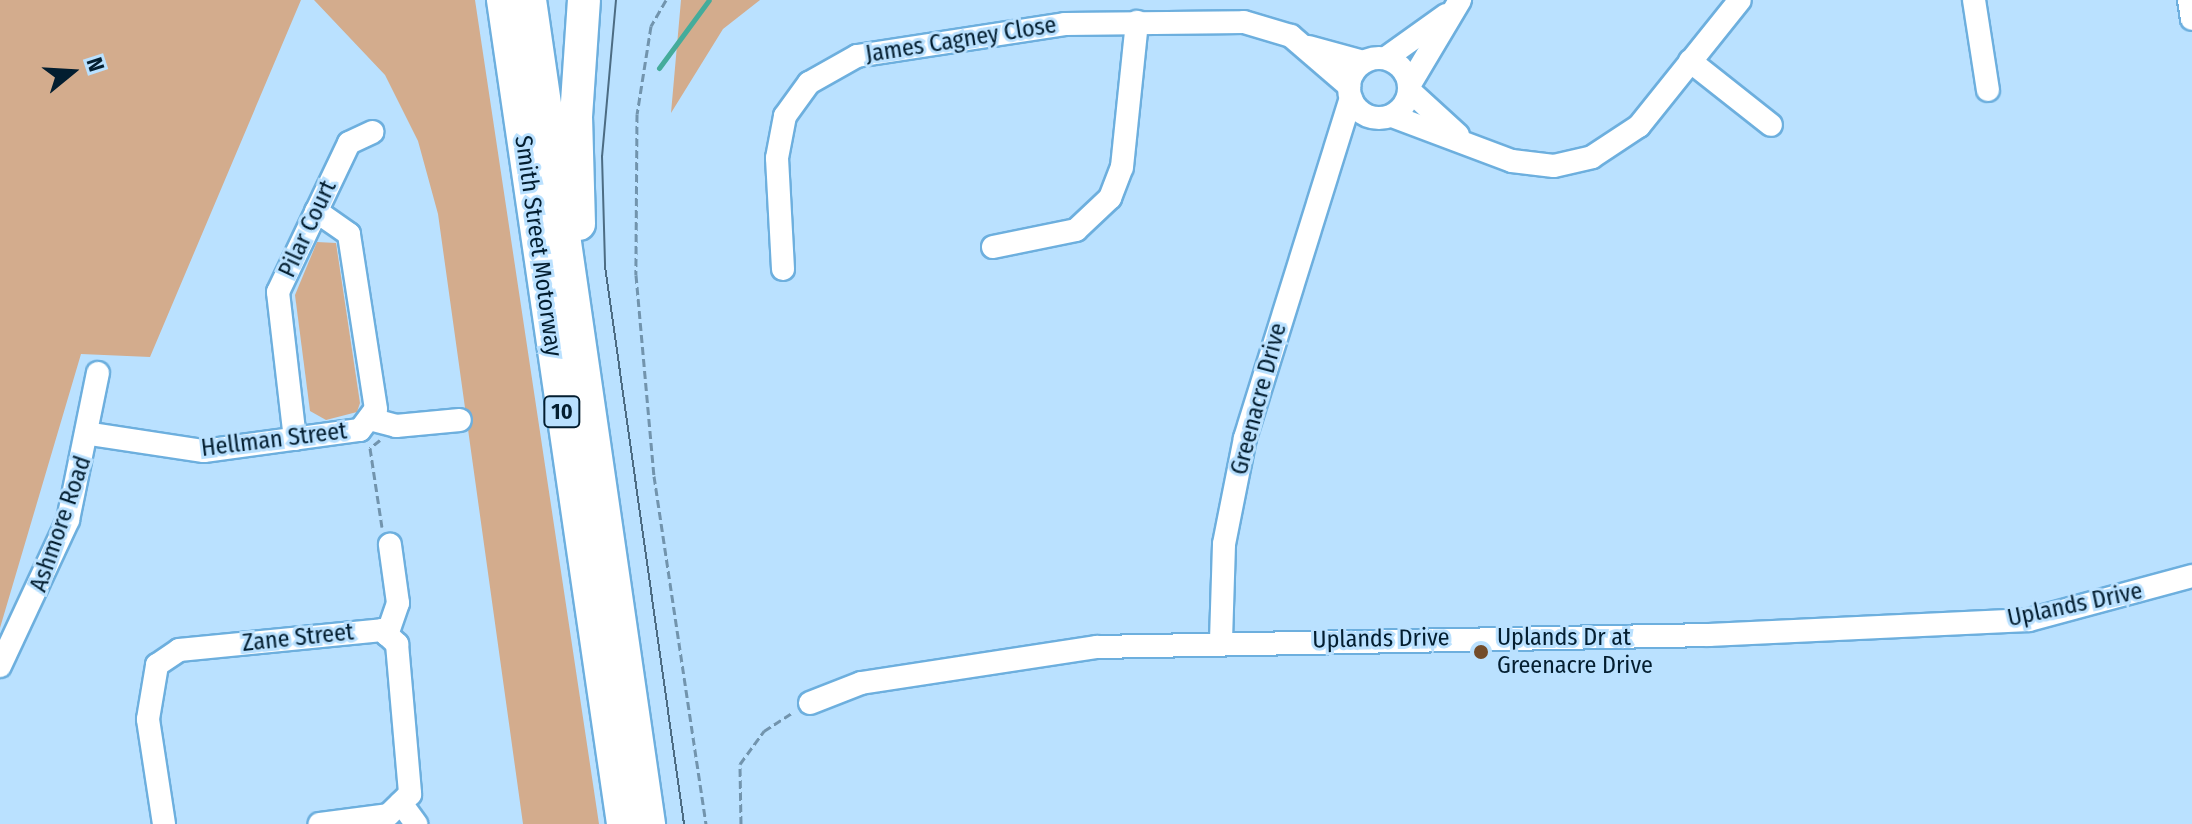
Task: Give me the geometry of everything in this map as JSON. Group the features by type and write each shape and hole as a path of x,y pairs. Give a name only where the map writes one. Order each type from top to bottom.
{"highway":[{"name":"Smith Street Motorway","path":"503,0 623,824"},
{"name":"Smith Street Motorway","path":"530,0 575,337 649,824"},
{"path":"575,337 584,288 576,117 584,0"}],"street":[{"path":"1382,116 1458,135 1533,166 1592,157 1639,126 1740,0"},
{"path":"1974,0 1988,90"},
{"path":"2189,0 2192,19"},
{"path":"1363,62 1386,58 1454,7"},
{"path":"1410,87 1454,7"},
{"path":"993,247 1076,230 1110,198 1122,167 1137,22"},
{"name":"James Cagney Close","path":"783,269 779,137 795,99 823,71 873,52 1065,24 1259,23 1309,47 1363,62"},
{"name":"James Cagney Close","path":"1309,47 1350,92 1382,116"},
{"path":"1386,58 1458,135"},
{"path":"1690,61 1771,125"},
{"name":"Greenacre Drive","path":"1221,640 1224,544 1245,438 1333,164 1350,92 1363,62"},
{"name":"Greenacre Drive","path":"1333,164 1410,87"},
{"name":"Pilar Court","path":"295,439 278,292 349,143 373,132"},
{"name":"Hellman Street","path":"91,434 204,451 360,430 376,409 349,234 316,211"},
{"name":"Ashmore Road","path":"0,666 51,562 91,434 98,373"},
{"path":"370,419 396,426 460,420"},
{"path":"387,635 398,603 390,545"},
{"name":"Uplands Drive","path":"810,703 861,683 998,659 1221,640 1709,635 2029,620 2192,576"},
{"name":"Zane Street","path":"164,824 148,719 157,665 179,650 387,635 397,644 410,794 401,803"},
{"path":"320,824 388,815 401,803 416,824"}],"path":[{"path":"666,0 651,26 637,114 636,275 654,476 706,824"},
{"path":"390,545 370,448 396,426"},
{"path":"741,824 740,764 749,746 810,703"}],"shaded area":[{"path":"0,0 301,0 150,357 81,354 0,628"},
{"path":"314,0 475,0 599,824 523,824 438,214 418,141 385,75"},
{"path":"681,0 760,0 723,29 671,113"},
{"path":"317,242 336,243 360,403 357,412 326,420 310,411 295,295"}],"waterway":[{"path":"659,68 709,0"}],"tram line":[{"path":"616,0 602,156 605,266 684,824"}],"place":[{"name":"Uplands Dr at Greenacre Drive","path":"1481,652"}]}
